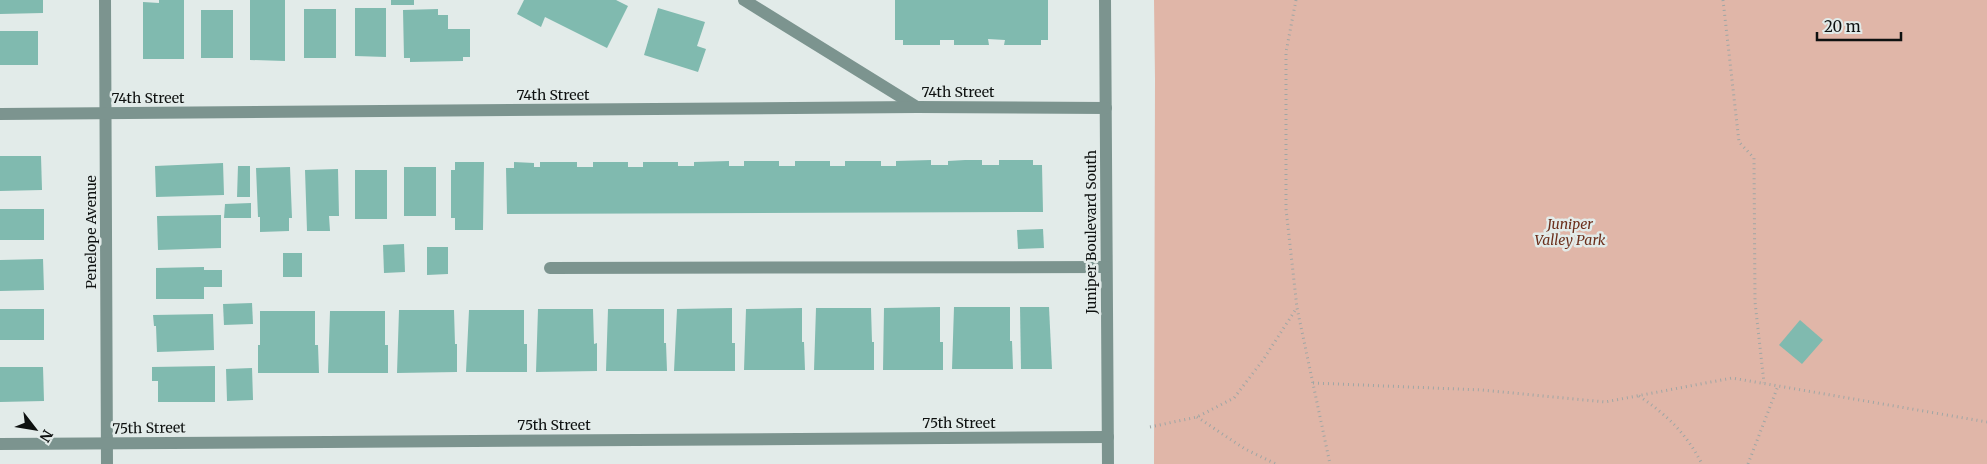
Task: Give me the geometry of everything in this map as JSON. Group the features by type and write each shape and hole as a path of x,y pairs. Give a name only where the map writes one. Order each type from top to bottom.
{"street":[{"name":"Penelope Avenue","path":"105,0 107,464"},
{"path":"744,0 917,107"},
{"name":"Juniper Boulevard South","path":"1105,0 1108,464"},
{"name":"74th Street","path":"0,114 917,107 1106,108"},
{"path":"550,268 1106,267"},
{"name":"75th Street","path":"0,444 1108,437"}],"path":[{"path":"1296,0 1286,52 1286,209 1297,308 1330,464"},
{"path":"1723,0 1738,142 1754,158 1755,302 1764,383"},
{"path":"1150,426 1196,417 1234,398 1264,360 1297,308"},
{"path":"1313,383 1482,390 1604,402 1732,378 1987,422"},
{"path":"1748,464 1778,386"},
{"path":"1639,396 1662,412 1691,444 1702,464"},
{"path":"1196,417 1245,449 1276,464"}],"green space":[{"name":"Juniper Valley Park","path":"1154,0 1987,0 1987,464 1154,464"}],"building":[{"path":"0,0 43,0 43,13 0,14"},
{"path":"159,0 184,0 184,59 143,59 143,2 159,3"},
{"path":"250,0 285,0 285,61 250,60"},
{"path":"391,0 414,0 414,5 391,5"},
{"path":"524,0 616,0 628,6 607,48 545,17 541,27 517,14"},
{"path":"895,0 1048,0 1048,40 1041,40 1041,45 1004,45 1005,40 988,39 989,45 954,45 954,40 940,40 940,45 903,45 903,40 895,40"},
{"path":"355,8 386,8 386,57 355,56"},
{"path":"658,8 705,22 697,46 706,49 698,72 644,55"},
{"path":"304,9 336,9 336,58 304,58"},
{"path":"438,9 438,15 448,15 448,29 470,29 470,57 463,57 463,61 410,62 410,58 404,58 403,10"},
{"path":"201,10 233,10 233,58 201,58"},
{"path":"0,31 38,31 38,65 0,65"},
{"path":"0,156 41,156 42,190 0,191"},
{"path":"931,160 931,165 948,165 948,161 982,160 982,165 999,165 999,160 1033,160 1033,165 1042,165 1043,212 507,214 506,168 514,168 514,162 534,163 534,167 540,167 540,162 577,162 577,167 593,167 593,162 628,162 628,167 643,167 643,162 678,162 678,166 694,166 694,162 729,161 729,166 744,166 744,161 779,161 779,166 795,166 795,161 830,161 830,166 845,166 845,161 881,161 881,166 896,166 896,161"},
{"path":"455,162 484,162 483,230 455,230 455,218 451,218 451,170 455,170"},
{"path":"223,163 224,195 156,197 155,166"},
{"path":"238,166 250,166 250,197 237,197"},
{"path":"290,167 292,218 289,218 289,231 260,232 256,168"},
{"path":"404,167 436,167 436,216 404,216"},
{"path":"338,169 339,216 329,216 330,231 307,231 305,170"},
{"path":"355,170 387,170 387,219 355,219"},
{"path":"251,203 251,218 224,218 225,204"},
{"path":"0,209 44,209 44,240 0,240"},
{"path":"221,215 221,248 158,250 157,216"},
{"path":"1043,229 1044,248 1018,249 1017,230"},
{"path":"404,244 405,272 384,273 383,245"},
{"path":"427,247 448,247 448,274 427,275"},
{"path":"283,253 302,253 302,277 283,277"},
{"path":"43,259 44,290 0,291 0,260"},
{"path":"204,267 204,270 222,270 222,287 204,287 204,299 156,299 156,268"},
{"path":"252,303 253,324 224,325 223,304"},
{"path":"940,307 940,342 943,342 943,370 883,370 884,308"},
{"path":"954,307 1010,307 1010,341 1012,341 1013,369 952,369"},
{"path":"1020,307 1049,307 1052,369 1021,369"},
{"path":"732,308 732,343 735,343 735,371 674,371 677,309"},
{"path":"802,308 802,342 804,342 805,370 744,370 746,309"},
{"path":"816,308 871,308 874,370 814,370"},
{"path":"0,309 44,309 44,340 0,340"},
{"path":"538,309 593,309 594,344 597,343 597,371 536,372"},
{"path":"608,309 664,309 664,343 666,343 667,371 606,371"},
{"path":"399,310 454,310 457,372 397,373"},
{"path":"469,310 524,310 524,344 527,344 527,372 466,372"},
{"path":"260,311 315,311 315,345 318,345 319,373 258,373"},
{"path":"330,311 385,311 385,345 388,345 388,373 328,373"},
{"path":"213,314 214,350 157,352 156,326 154,326 153,315"},
{"path":"1800,320 1823,340 1802,364 1779,345"},
{"path":"215,366 215,402 158,402 158,381 152,381 152,367"},
{"path":"0,367 43,367 44,401 0,402"},
{"path":"252,368 253,400 227,401 226,369"}]}
